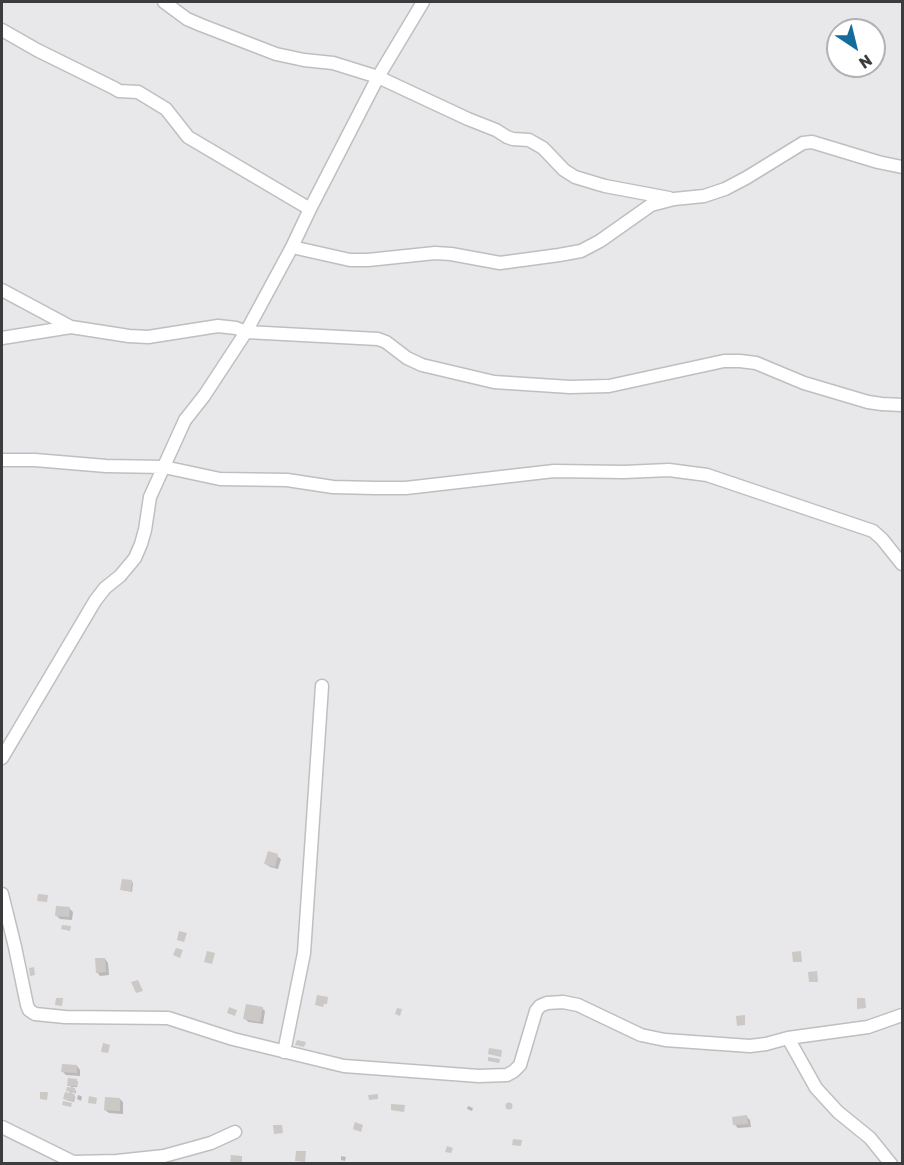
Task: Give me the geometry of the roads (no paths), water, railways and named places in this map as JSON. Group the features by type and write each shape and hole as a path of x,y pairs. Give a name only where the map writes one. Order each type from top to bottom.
{"street":[{"path":"164,2 187,19 276,54 296,59 333,63 378,77 468,119 496,129 507,137 530,140 543,148 564,170 575,177 605,186 674,199"},
{"path":"2,758 95,601 135,558 145,530 150,497 185,420 246,332 378,77 423,2"},
{"path":"2,30 119,91 138,92 166,109 188,137 309,209"},
{"path":"292,247 350,260 435,253 500,263 581,251 600,241 651,205 674,199 704,196 725,189 803,143 813,142 878,162 903,166"},
{"path":"2,290 71,327"},
{"path":"2,338 71,327 148,337 218,326 236,328 246,332 378,339 422,365 494,382 559,386 609,386 716,363 740,361 756,363 804,383 868,402 903,405"},
{"path":"2,460 164,467 220,479 287,480 333,487 375,488 406,488 554,471 669,470 706,475 873,531 882,538 903,564"},
{"path":"284,1052 304,953 322,686"},
{"path":"2,894 27,1005 29,1010 35,1014 65,1017 164,1018 233,1039 344,1066 479,1076 507,1075 520,1065 536,1011 547,1003 563,1002 578,1005 641,1035 665,1040 750,1046 788,1038 868,1027 903,1015"},
{"path":"788,1038 816,1088 838,1112 870,1138 891,1164"},
{"path":"2,1128 74,1163 164,1156 211,1143 235,1132"}]}
